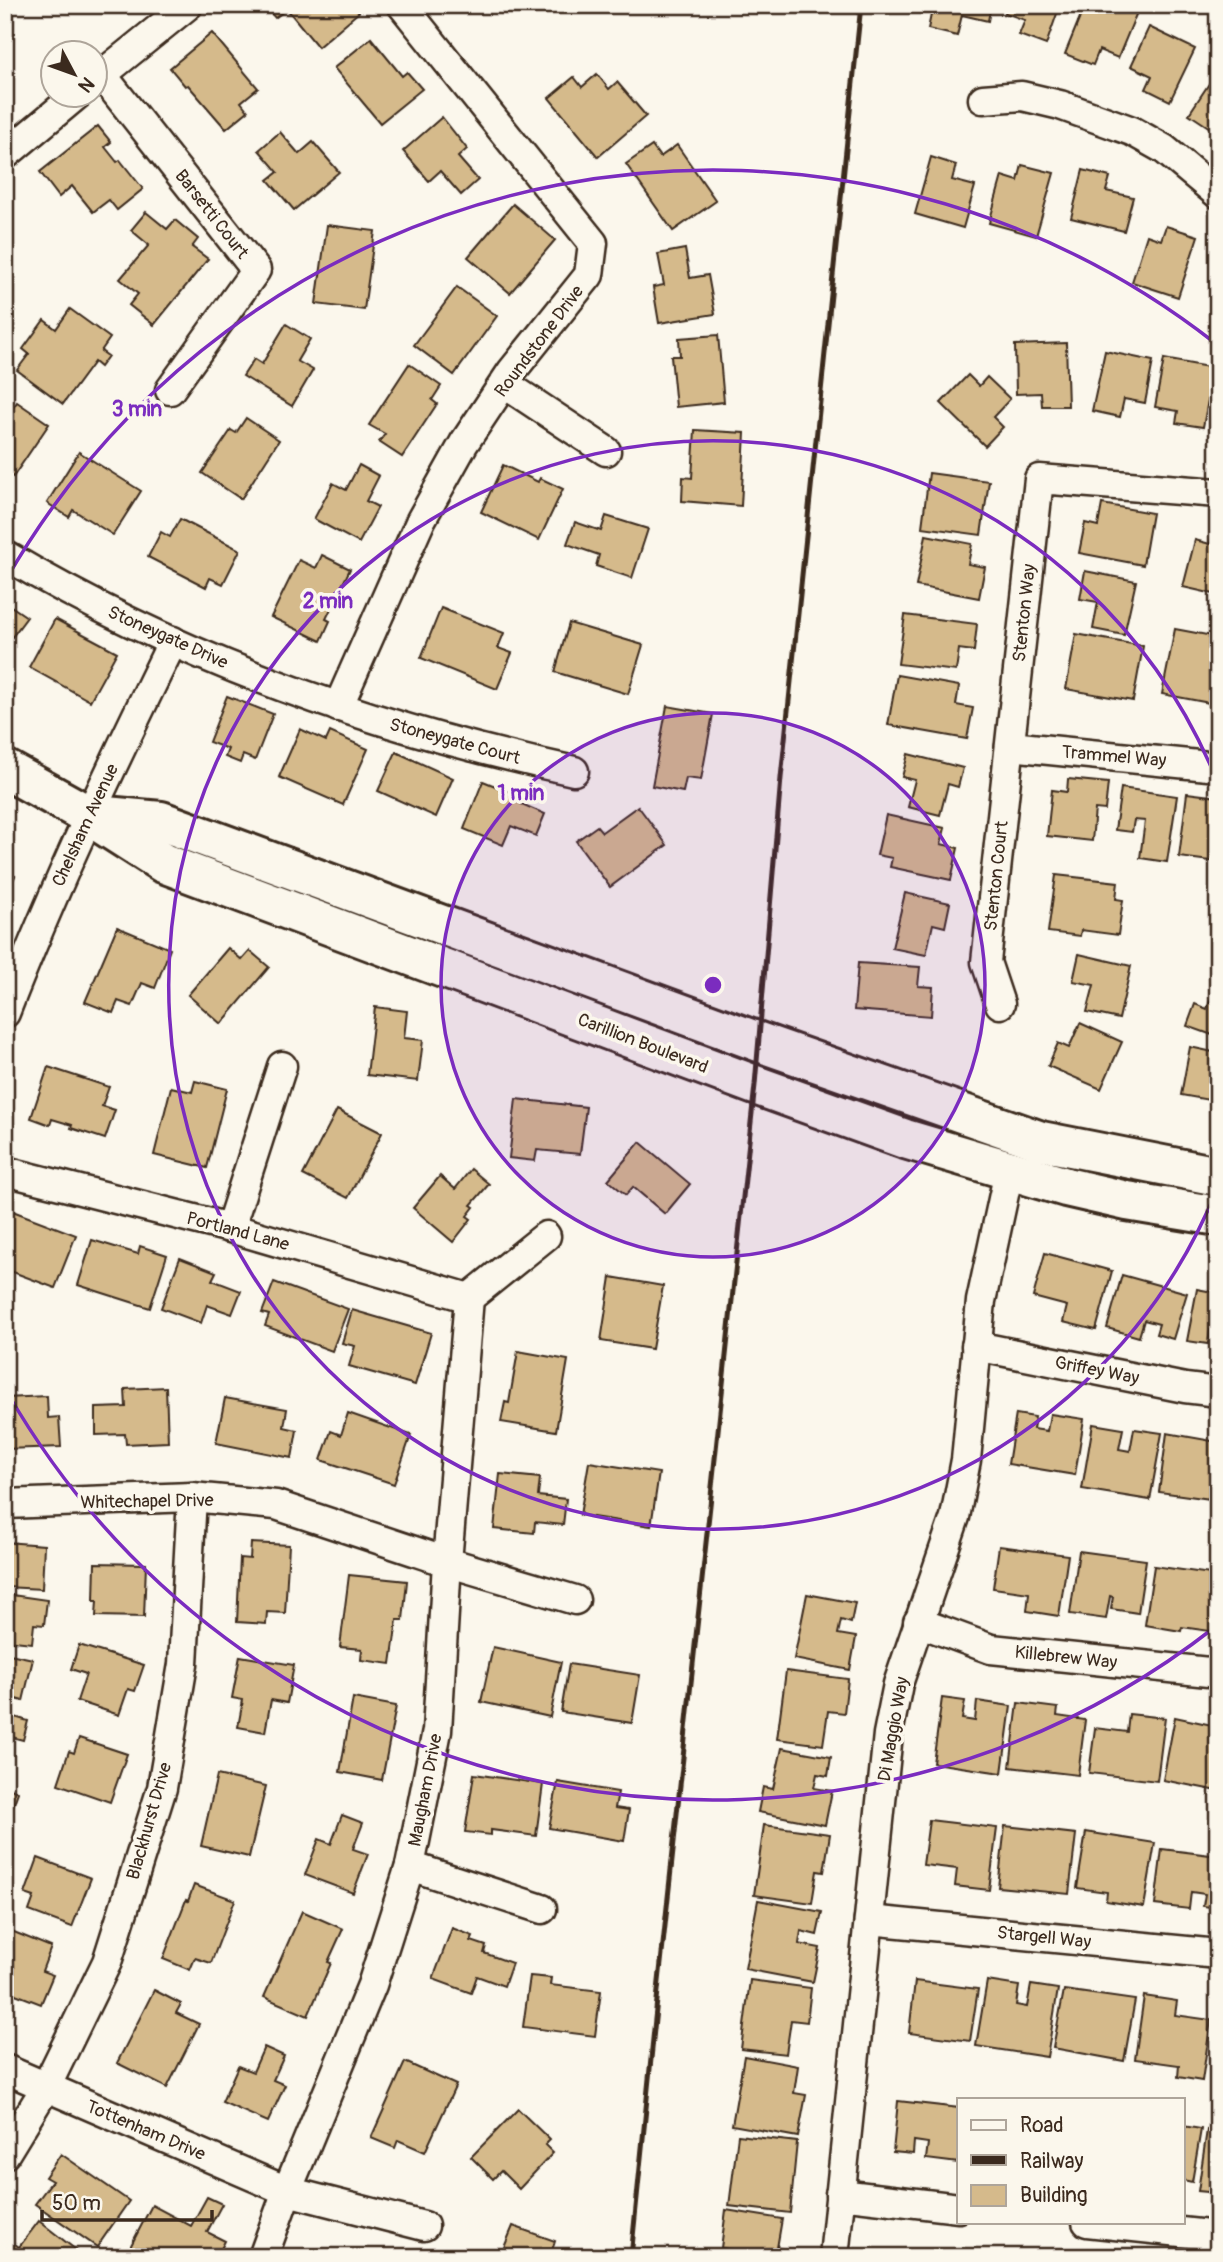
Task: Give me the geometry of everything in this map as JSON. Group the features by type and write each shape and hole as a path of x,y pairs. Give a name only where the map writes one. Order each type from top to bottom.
{"street":[{"path":"108,70 188,5"},
{"name":"Roundstone Drive","path":"338,707 421,520 464,443 512,371 589,275 593,243 402,5"},
{"name":"Barsetti Court","path":"108,90 256,270 170,390"},
{"path":"983,99 1022,96 1060,105 1132,131 1164,149 1218,194"},
{"path":"5,155 61,108"},
{"path":"505,384 606,451"},
{"name":"Stenton Way","path":"1010,746 1039,479 1162,491 1218,493"},
{"name":"Stoneygate Drive","path":"5,555 137,625 271,682 338,707"},
{"name":"Chelsham Avenue","path":"5,1013 38,927 88,814 173,641"},
{"name":"Stoneygate Court","path":"338,707 438,738 574,771"},
{"name":"Trammel Way","path":"1010,746 1218,767"},
{"name":"Stenton Court","path":"1000,1004 986,962 1010,746"},
{"name":"Carillion Boulevard","path":"5,769 88,814 163,863 755,1085 905,1139 1009,1171 1127,1201 1218,1216"},
{"name":"Carillion Boulevard","path":"88,814 161,821 759,1042 1041,1142 1218,1176"},
{"path":"230,1228 282,1066"},
{"name":"Portland Lane","path":"5,1171 230,1228 469,1298"},
{"name":"Di Maggio Way","path":"834,2257 888,1734 898,1684 955,1517 965,1460 981,1301 1009,1171"},
{"path":"469,1298 546,1236"},
{"name":"Maugham Drive","path":"263,2257 287,2191 372,1986 410,1866 436,1731 469,1298"},
{"name":"Griffey Way","path":"976,1346 1218,1392"},
{"name":"Whitechapel Drive","path":"5,1504 192,1497 276,1505 447,1562 575,1600"},
{"name":"Blackhurst Drive","path":"5,2154 46,2087 107,1962 162,1788 183,1664 192,1497"},
{"name":"Killebrew Way","path":"918,1622 991,1649 1218,1673"},
{"path":"410,1866 542,1909"},
{"name":"Stargell Way","path":"869,1920 1218,1954"},
{"name":"Tottenham Drive","path":"5,2068 287,2191 424,2226"},
{"path":"840,2194 957,2208"},
{"path":"1106,2224 1218,2236"}],"building":[{"path":"264,5 353,5 359,12 318,47 287,9 275,18"},
{"path":"933,5 991,5 988,21 962,15 957,36 928,29"},
{"path":"1008,5 1060,5 1046,45 1019,35 1025,20 1005,13"},
{"path":"1085,5 1140,5 1118,58 1099,50 1093,65 1065,54"},
{"path":"1149,27 1195,49 1170,101 1146,89 1152,76 1131,66"},
{"path":"212,33 258,88 241,102 248,111 226,129 170,68"},
{"path":"371,38 402,76 407,72 422,89 380,123 334,68"},
{"path":"1218,70 1218,123 1213,130 1189,114"},
{"path":"597,74 609,89 617,82 646,116 598,157 549,98 574,77 582,87"},
{"path":"442,117 467,149 458,157 478,180 461,195 440,171 429,181 403,151"},
{"path":"98,126 111,142 105,147 117,162 120,160 143,189 117,210 109,200 93,212 72,186 59,197 40,172"},
{"path":"280,132 299,154 313,142 339,172 294,210 268,180 278,172 259,150"},
{"path":"677,145 716,201 673,231 626,164 652,146 660,157"},
{"path":"931,157 956,165 952,180 975,186 963,228 915,214"},
{"path":"1022,165 1054,173 1036,236 989,223 1002,176 1018,181"},
{"path":"1083,170 1110,177 1106,191 1133,197 1124,231 1071,218"},
{"path":"513,204 555,240 510,293 468,257"},
{"path":"146,212 167,229 175,220 198,239 192,247 208,259 154,325 129,305 138,294 120,279 149,245 131,230"},
{"path":"327,225 375,231 364,310 316,304"},
{"path":"1166,226 1198,236 1178,297 1132,282 1147,235 1161,240"},
{"path":"685,249 690,278 708,275 715,314 659,323 653,287 664,285 658,254"},
{"path":"5,258 14,267 5,276"},
{"path":"457,287 497,316 454,375 414,345"},
{"path":"70,309 110,338 101,351 108,356 100,367 94,362 63,404 17,370 29,354 23,349 44,320 56,329"},
{"path":"286,324 310,339 297,361 313,370 292,406 243,376 254,359 262,364"},
{"path":"718,335 724,402 676,407 671,356 680,356 679,338"},
{"path":"1066,343 1068,406 1042,406 1041,393 1016,394 1015,345"},
{"path":"1105,351 1153,361 1145,403 1124,399 1120,417 1092,411"},
{"path":"1164,359 1214,368 1203,427 1176,423 1178,411 1155,407"},
{"path":"409,364 441,386 432,400 437,404 402,457 379,442 385,434 369,425"},
{"path":"968,375 979,386 987,377 1010,399 993,417 1003,427 985,446 941,403"},
{"path":"17,402 49,424 13,477 5,471 5,419"},
{"path":"246,418 279,440 241,499 202,473 231,430 236,433"},
{"path":"695,430 745,433 741,506 682,501 683,477 692,478"},
{"path":"79,452 141,491 113,535 73,510 69,517 47,503"},
{"path":"359,465 379,476 366,501 378,507 359,543 314,519 333,483 346,490"},
{"path":"503,465 538,482 540,478 563,489 539,540 481,512"},
{"path":"929,473 989,481 981,535 922,527"},
{"path":"1102,504 1152,513 1143,565 1079,553 1085,523 1098,526"},
{"path":"606,516 648,529 632,578 596,566 599,555 567,544 575,522 601,531"},
{"path":"180,519 240,550 223,584 210,578 206,587 148,557 161,532 170,537"},
{"path":"1213,529 1218,530 1218,595 1183,587 1195,540 1210,544"},
{"path":"926,535 972,544 968,564 985,567 979,598 916,586"},
{"path":"322,555 350,569 326,619 330,621 321,641 271,617 299,560 316,568"},
{"path":"1085,571 1136,581 1124,635 1093,629 1098,602 1080,599"},
{"path":"5,602 27,617 12,637 5,632"},
{"path":"441,608 504,633 498,648 512,653 497,689 421,658"},
{"path":"905,615 977,624 974,651 959,649 956,671 898,664"},
{"path":"55,619 117,652 90,701 29,667"},
{"path":"569,623 643,645 628,694 555,672"},
{"path":"1175,629 1218,637 1218,692 1215,704 1162,694"},
{"path":"1076,634 1143,646 1133,701 1066,689"},
{"path":"897,675 959,686 956,705 973,708 967,739 888,725"},
{"path":"227,696 273,714 255,760 243,755 240,763 225,757 228,749 209,742"},
{"path":"667,706 713,714 701,780 686,778 683,792 652,786"},
{"path":"300,729 326,741 330,732 368,749 343,805 279,777"},
{"path":"396,752 453,778 436,817 378,791"},
{"path":"908,754 963,768 958,787 948,784 940,815 908,807 915,780 902,777"},
{"path":"1068,779 1108,783 1105,810 1095,809 1092,841 1047,836 1052,790 1067,792"},
{"path":"483,781 520,796 517,802 545,814 536,836 511,826 503,845 464,829"},
{"path":"1121,788 1177,796 1167,862 1140,858 1145,821 1134,820 1132,832 1115,830"},
{"path":"1187,793 1218,797 1218,862 1179,857"},
{"path":"638,806 667,845 610,887 576,841 597,826 602,832"},
{"path":"886,815 945,828 941,844 958,848 951,880 890,867 892,858 877,855"},
{"path":"5,871 15,876 5,898"},
{"path":"1056,875 1118,882 1116,899 1123,900 1118,935 1081,930 1080,936 1048,932"},
{"path":"905,893 950,903 945,927 933,924 926,955 892,948"},
{"path":"117,927 170,949 155,988 142,983 132,1006 118,1001 113,1013 85,1002"},
{"path":"228,948 242,960 250,951 269,967 221,1024 188,995"},
{"path":"1079,954 1131,966 1119,1019 1087,1012 1094,985 1073,981"},
{"path":"858,963 920,967 918,986 933,987 931,1016 854,1010"},
{"path":"1218,979 1218,1037 1187,1026 1195,1004 1207,1009"},
{"path":"375,1007 407,1011 404,1038 423,1040 418,1081 367,1075"},
{"path":"1080,1023 1122,1042 1101,1089 1048,1066 1058,1043 1069,1048"},
{"path":"1190,1047 1218,1053 1218,1110 1214,1110 1215,1101 1181,1095"},
{"path":"48,1067 109,1087 102,1106 115,1110 105,1139 52,1119 50,1125 31,1118"},
{"path":"195,1081 227,1089 207,1168 154,1155 171,1087 192,1092"},
{"path":"516,1099 586,1107 580,1154 537,1150 535,1161 509,1158"},
{"path":"337,1110 382,1133 348,1198 303,1175"},
{"path":"640,1142 690,1184 665,1214 633,1187 626,1195 608,1180"},
{"path":"471,1169 489,1184 471,1205 474,1207 467,1216 471,1219 453,1242 413,1208 440,1176 455,1189"},
{"path":"10,1210 76,1235 55,1288 5,1269 5,1221"},
{"path":"92,1240 138,1254 140,1246 167,1255 150,1308 78,1285"},
{"path":"1045,1253 1112,1271 1096,1330 1063,1322 1067,1306 1033,1297"},
{"path":"180,1258 216,1272 212,1280 241,1291 232,1314 207,1305 201,1323 161,1308"},
{"path":"1122,1275 1187,1293 1173,1339 1156,1334 1159,1324 1144,1320 1139,1337 1107,1328"},
{"path":"611,1277 663,1286 652,1349 601,1341"},
{"path":"274,1282 348,1309 332,1351 265,1326 269,1315 262,1313"},
{"path":"1197,1289 1218,1293 1218,1332 1210,1330 1208,1344 1187,1341"},
{"path":"352,1310 431,1333 415,1385 349,1366 355,1346 342,1343"},
{"path":"518,1351 568,1360 556,1431 501,1422 505,1402 509,1403"},
{"path":"166,1387 168,1442 126,1444 125,1434 96,1435 96,1408 126,1407 125,1389"},
{"path":"47,1396 48,1418 59,1417 61,1447 5,1449 5,1398"},
{"path":"225,1398 287,1409 284,1427 297,1430 292,1458 216,1443"},
{"path":"348,1413 411,1435 394,1484 321,1460 331,1431 341,1435"},
{"path":"1016,1414 1035,1417 1033,1429 1047,1431 1050,1414 1084,1419 1075,1475 1008,1464"},
{"path":"1093,1424 1123,1429 1119,1449 1130,1451 1134,1429 1162,1433 1150,1500 1082,1489"},
{"path":"1167,1433 1218,1442 1218,1500 1159,1492"},
{"path":"589,1462 659,1473 651,1526 580,1515"},
{"path":"500,1474 540,1478 538,1496 566,1499 563,1525 535,1522 534,1533 494,1529"},
{"path":"5,1542 44,1545 42,1589 5,1587"},
{"path":"251,1543 289,1545 285,1613 267,1612 266,1624 237,1622 240,1558 250,1559"},
{"path":"999,1546 1068,1555 1059,1616 1027,1611 1029,1593 993,1588"},
{"path":"1079,1551 1146,1560 1138,1613 1111,1609 1113,1597 1110,1596 1106,1619 1070,1614"},
{"path":"95,1563 146,1564 144,1617 96,1616"},
{"path":"1154,1566 1218,1575 1217,1632 1182,1627 1181,1631 1145,1625"},
{"path":"349,1575 407,1581 403,1620 397,1620 391,1664 361,1660 362,1649 340,1647"},
{"path":"5,1594 47,1600 44,1625 34,1624 32,1643 5,1640"},
{"path":"807,1594 855,1603 851,1623 841,1620 838,1634 856,1637 850,1670 794,1659"},
{"path":"79,1645 144,1665 135,1691 128,1689 119,1715 77,1701 86,1674 71,1669"},
{"path":"493,1647 561,1662 550,1717 481,1702"},
{"path":"5,1653 33,1659 23,1701 5,1696"},
{"path":"240,1656 294,1665 287,1703 271,1700 265,1732 238,1727 243,1700 232,1698"},
{"path":"569,1664 640,1675 632,1723 561,1712"},
{"path":"786,1671 848,1679 844,1713 828,1711 823,1745 777,1739"},
{"path":"353,1698 396,1706 382,1780 340,1772"},
{"path":"942,1698 965,1701 962,1719 975,1721 977,1701 1011,1706 1002,1773 933,1763"},
{"path":"1018,1703 1058,1708 1057,1716 1085,1720 1078,1775 1010,1767"},
{"path":"5,1714 28,1721 23,1740 12,1737 5,1761"},
{"path":"1129,1714 1165,1718 1157,1781 1089,1773 1095,1728 1127,1732"},
{"path":"1175,1717 1212,1725 1211,1731 1218,1732 1218,1791 1163,1780"},
{"path":"79,1738 127,1754 110,1802 58,1784 69,1751 74,1753"},
{"path":"782,1748 831,1757 828,1776 817,1774 814,1788 832,1791 825,1825 758,1812 763,1787 773,1789"},
{"path":"474,1774 543,1784 536,1836 491,1830 491,1835 465,1832"},
{"path":"217,1775 266,1786 249,1857 201,1846"},
{"path":"5,1778 8,1780 6,1787 18,1792 6,1825"},
{"path":"558,1782 618,1792 615,1808 629,1810 624,1841 549,1828"},
{"path":"342,1815 363,1823 353,1849 368,1854 353,1893 305,1875 319,1839 331,1844"},
{"path":"929,1820 997,1828 989,1890 955,1886 957,1869 923,1865"},
{"path":"764,1825 830,1834 824,1872 817,1871 812,1903 754,1895"},
{"path":"1005,1826 1076,1834 1069,1894 998,1887"},
{"path":"1086,1832 1155,1843 1144,1907 1106,1901 1107,1892 1077,1888"},
{"path":"1162,1849 1218,1856 1218,1908 1203,1906 1205,1894 1191,1892 1189,1909 1155,1905"},
{"path":"38,1858 91,1878 72,1927 29,1911 34,1897 25,1894"},
{"path":"194,1885 235,1900 211,1963 195,1958 190,1970 163,1959"},
{"path":"758,1900 822,1912 817,1935 801,1931 799,1944 820,1948 813,1982 745,1969"},
{"path":"302,1911 343,1929 308,2016 264,1997"},
{"path":"452,1928 473,1936 471,1941 486,1946 484,1953 512,1963 504,1986 477,1976 471,1993 433,1979"},
{"path":"9,1930 51,1947 42,1971 53,1975 41,2004 5,1990 5,1940"},
{"path":"530,1976 551,1978 550,1985 601,1991 595,2036 523,2027"},
{"path":"750,1980 811,1988 807,2022 791,2020 786,2054 741,2049"},
{"path":"915,1981 978,1989 970,2041 909,2033"},
{"path":"987,1981 1019,1986 1016,2005 1027,2007 1031,1985 1058,1989 1047,2057 976,2046"},
{"path":"154,1990 181,2004 176,2013 199,2024 167,2088 117,2063"},
{"path":"1064,1990 1135,2000 1124,2061 1053,2048"},
{"path":"1144,1996 1177,2001 1175,2015 1211,2020 1202,2081 1178,2077 1179,2065 1135,2059"},
{"path":"1218,2025 1218,2071 1210,2070"},
{"path":"264,2047 284,2056 273,2080 285,2085 268,2122 222,2102 238,2066 253,2072"},
{"path":"744,2056 798,2066 794,2093 806,2095 798,2137 732,2125"},
{"path":"405,2062 456,2085 425,2152 398,2140 395,2148 371,2138"},
{"path":"898,2101 957,2108 957,2163 926,2159 928,2143 914,2141 913,2154 893,2152"},
{"path":"518,2109 550,2140 545,2145 553,2153 519,2189 501,2171 493,2179 471,2157"},
{"path":"1184,2126 1201,2129 1192,2182 1184,2180"},
{"path":"1207,2130 1218,2132 1218,2193 1198,2191"},
{"path":"738,2135 797,2142 790,2213 729,2206"},
{"path":"61,2154 129,2201 97,2247 35,2204 52,2181 45,2177"},
{"path":"207,2197 222,2204 207,2232 225,2241 217,2257 133,2257 127,2253 152,2205 191,2226"},
{"path":"726,2210 782,2219 777,2248 789,2250 788,2257 733,2257 734,2250 721,2248"},
{"path":"39,2221 85,2257 6,2257 15,2244 19,2247"},
{"path":"513,2226 555,2241 550,2257 500,2257"}],"railway":[{"path":"631,2257 755,1085 781,778 861,5"}]}
